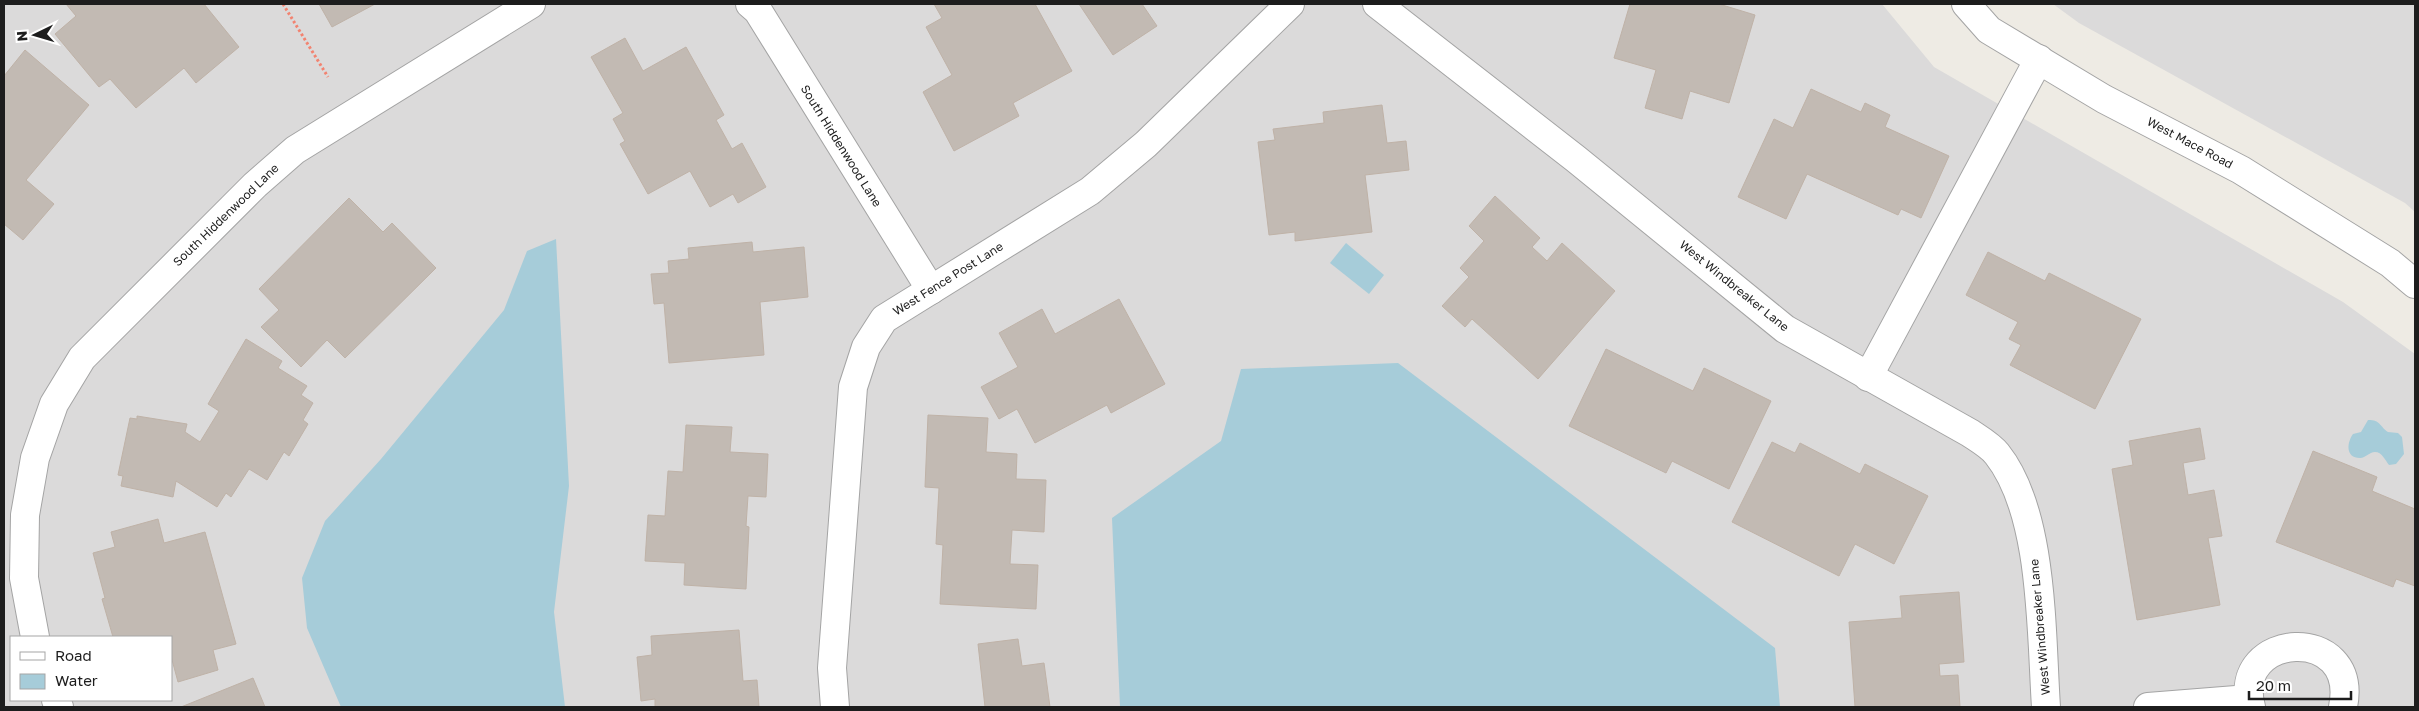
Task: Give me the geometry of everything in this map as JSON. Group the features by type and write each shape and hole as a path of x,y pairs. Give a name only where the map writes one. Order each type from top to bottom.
{"street":[{"name":"South Hiddenwood Lane","path":"35,636 24,578 25,516 35,458 54,404 82,358 255,185 295,150 531,4"},
{"name":"South Hiddenwood Lane","path":"750,4 758,11 931,290"},
{"name":"West Fence Post Lane","path":"834,707 832,668 853,387 866,347 884,319 1090,191 1146,144 1290,4"},
{"name":"West Windbreaker Lane","path":"1376,4 1576,159 1785,329 1970,433 1997,453 2014,481 2027,517 2038,576 2046,707"},
{"name":"West Mace Road","path":"1966,4 1989,30 2104,99 2241,170 2390,263 2415,284"},
{"path":"1868,377 2039,59"},
{"path":"2148,707 2250,703 2250,683 2255,668 2279,648 2294,645 2310,647 2324,654 2336,664 2343,678 2346,695 2343,707"}],"path":[{"path":"283,4 328,78"}],"shaded area":[{"path":"4,4 1882,4 1934,67 2343,302 2415,354 2415,707 4,707"},
{"path":"2053,4 2415,4 2415,212 2405,203 2079,23"}],"water":[{"path":"556,239 569,486 554,612 565,707 341,707 307,628 302,578 325,521 381,459 504,310 527,251"},
{"path":"1346,243 1384,275 1369,294 1330,263"},
{"path":"1398,363 1775,648 1780,707 1120,707 1112,518 1221,441 1241,369"},
{"path":"2368,420 2375,421 2388,432 2398,433 2402,437 2404,454 2396,464 2389,465 2380,453 2377,452 2360,458 2350,453 2351,437 2353,434 2361,432"}],"building":[{"path":"66,4 204,4 239,47 196,83 184,68 136,108 110,79 99,87 55,34 76,16"},
{"path":"319,4 375,4 332,27"},
{"path":"934,4 1035,4 1072,71 1013,103 1019,116 954,151 923,92 952,75 926,27 942,18"},
{"path":"1079,4 1142,4 1157,26 1113,55"},
{"path":"1630,4 1719,4 1755,15 1729,103 1690,91 1682,119 1645,108 1656,70 1614,58"},
{"path":"625,38 643,71 686,47 724,115 716,120 732,149 742,143 766,187 738,203 733,194 710,207 690,171 648,194 620,144 625,141 613,119 623,113 591,57"},
{"path":"25,50 89,105 26,180 54,204 23,240 4,224 4,76"},
{"path":"1811,89 1861,112 1865,103 1890,115 1885,127 1949,156 1921,218 1901,209 1898,215 1807,174 1786,219 1738,197 1774,119 1793,128"},
{"path":"1382,105 1387,143 1406,141 1409,170 1365,175 1372,232 1295,241 1295,232 1269,235 1258,142 1275,140 1273,129 1324,123 1323,112"},
{"path":"1495,196 1540,238 1532,247 1547,261 1562,243 1615,291 1538,379 1472,319 1465,327 1442,306 1469,277 1460,268 1484,241 1469,226"},
{"path":"349,198 383,232 392,223 436,268 345,358 327,340 301,367 261,327 279,310 259,289"},
{"path":"752,242 753,252 804,247 808,297 760,302 764,355 669,363 664,303 654,304 651,274 669,273 668,261 689,259 688,248"},
{"path":"1988,252 2045,281 2049,273 2141,319 2095,409 2010,365 2021,345 2009,339 2018,322 1966,295"},
{"path":"1119,299 1165,384 1111,413 1107,405 1035,443 1017,409 999,419 981,387 1018,367 999,333 1042,309 1055,334"},
{"path":"246,339 282,361 278,368 307,386 301,395 313,403 303,420 308,424 289,456 284,452 267,480 249,469 231,497 226,493 217,507 176,481 173,497 121,486 123,476 118,475 130,418 137,419 137,416 187,424 185,432 200,442 219,411 208,404"},
{"path":"1606,349 1693,391 1704,368 1771,401 1729,489 1672,461 1666,473 1569,426"},
{"path":"928,415 988,418 986,452 1017,454 1016,479 1046,480 1044,532 1012,530 1010,564 1038,565 1036,609 940,604 943,545 936,544 939,488 925,487"},
{"path":"686,425 732,427 730,452 768,454 766,497 748,496 746,526 749,527 746,589 684,585 685,563 645,561 648,515 665,516 668,471 683,472"},
{"path":"2200,428 2205,459 2183,463 2188,495 2214,490 2222,536 2208,538 2220,605 2137,620 2112,469 2133,465 2129,441"},
{"path":"1772,442 1795,453 1800,443 1860,474 1865,464 1928,496 1894,564 1855,544 1839,576 1732,522"},
{"path":"2313,451 2377,477 2372,491 2415,509 2415,586 2396,579 2393,587 2276,542"},
{"path":"158,519 164,543 205,532 236,644 213,650 218,670 178,682 172,660 172,636 113,636 102,599 105,598 93,553 115,547 111,532"},
{"path":"1959,592 1964,662 1939,664 1940,676 1958,675 1960,707 1855,707 1849,622 1902,618 1900,596"},
{"path":"739,630 743,681 757,680 759,707 655,707 655,699 641,701 637,657 652,655 651,636"},
{"path":"1018,639 1022,666 1044,663 1050,707 985,707 978,644"},
{"path":"253,678 265,707 181,707"}]}
